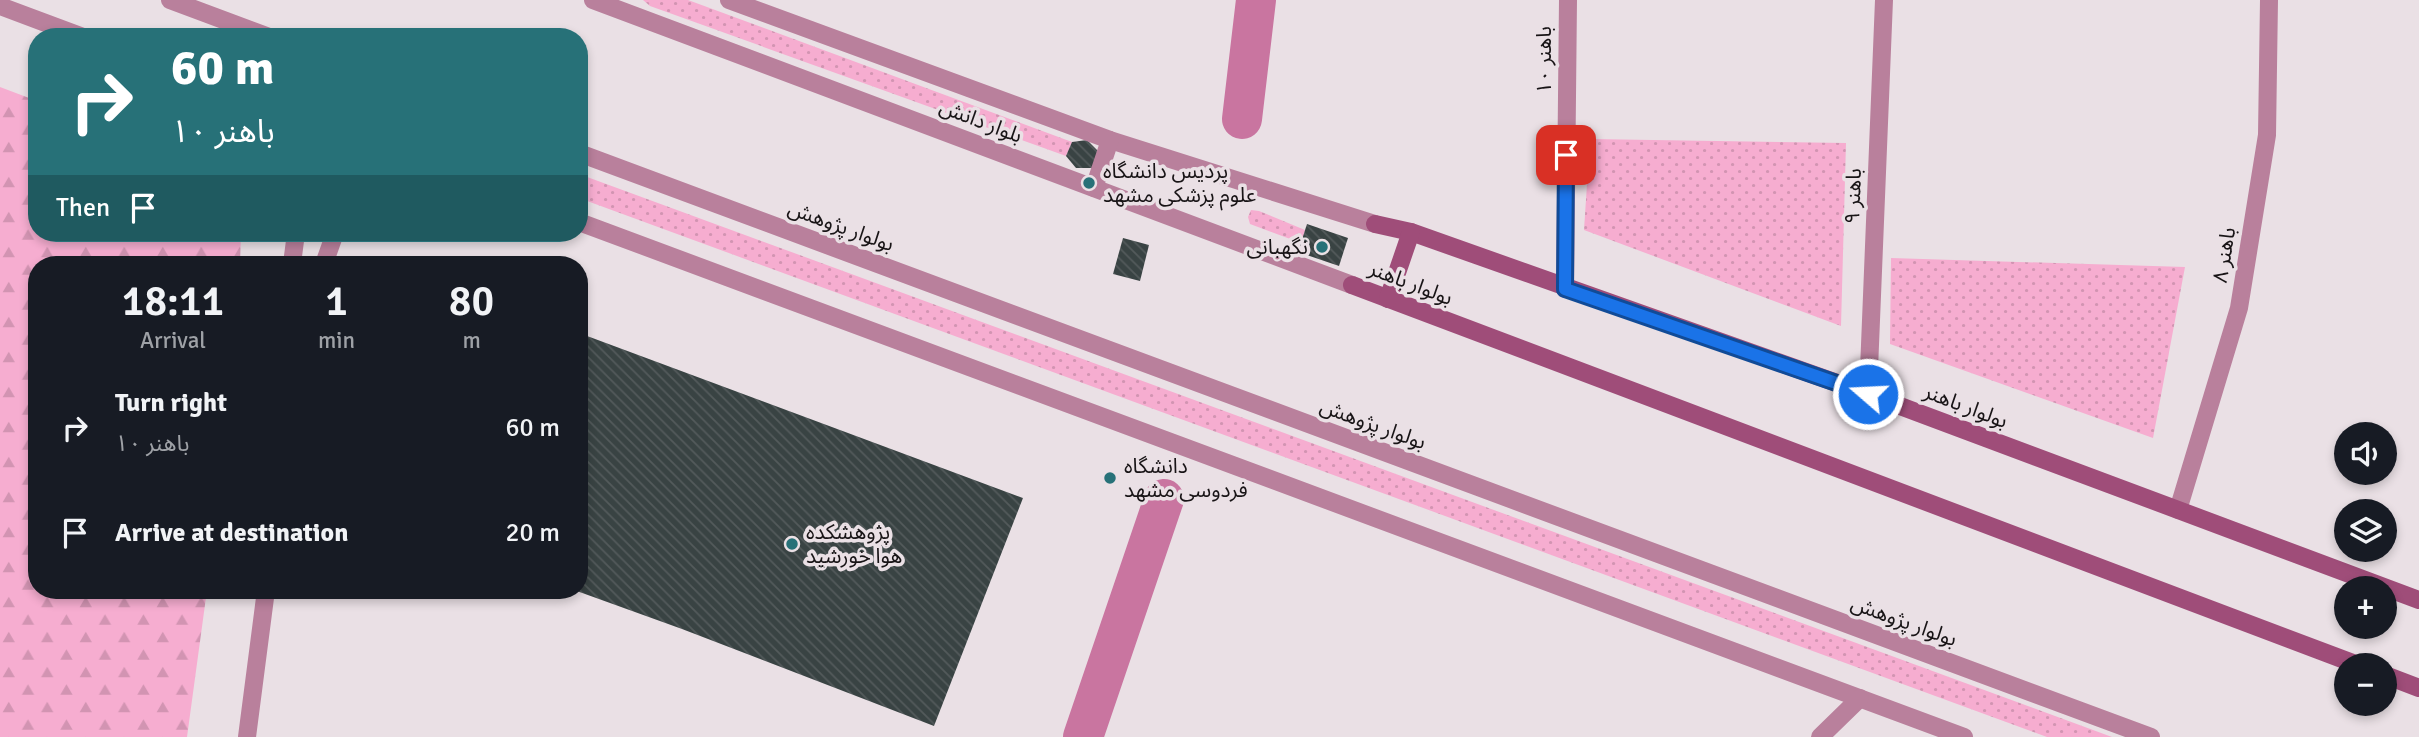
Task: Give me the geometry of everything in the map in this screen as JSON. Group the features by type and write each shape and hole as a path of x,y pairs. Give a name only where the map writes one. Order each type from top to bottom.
{"street":[{"path":"170,0 245,28"},
{"name":"بلوار دانش","path":"595,0 1352,285"},
{"name":"بلوار دانش","path":"729,0 1110,140 1375,224"},
{"name":"باهنر ۱۰","path":"1565,289 1568,0"},
{"name":"باهنر ۹","path":"1868,394 1884,0"},
{"name":"باهنر ۸","path":"2178,510 2239,308 2267,135 2269,0"},
{"path":"0,6 59,28"},
{"path":"1094,188 1110,140"},
{"name":"بولوار پژوهش","path":"588,156 2151,737"},
{"name":"بولوار باهنر","path":"1375,224 1411,233 1868,394 2419,600"},
{"path":"588,225 1964,737"},
{"path":"1388,299 1411,233"},
{"name":"بولوار باهنر","path":"1352,285 2334,656"},
{"path":"247,737 265,599"},
{"path":"2397,680 2419,688"},
{"path":"1820,737 1860,698"}],"green space":[{"path":"643,0 688,0 1072,142 1066,156 650,6"},
{"path":"0,87 28,98 28,242 241,242 240,256 28,256 28,599 206,599 187,737 0,737"},
{"path":"1590,139 1846,143 1841,326 1584,230"},
{"path":"588,177 2112,737 2047,737 588,201"},
{"path":"1251,210 1305,230 1301,243 1250,224 1248,217"},
{"path":"1891,258 2185,267 2153,438 1890,344"}],"building":[{"path":"1087,140 1099,152 1092,168 1076,168 1066,156 1072,142"},
{"name":"نگهبانی","path":"1307,224 1348,238 1339,266 1298,252"},
{"path":"1123,238 1149,245 1140,281 1113,274"},
{"name":"پژوهشکده هوا خورشید","path":"588,336 1023,498 934,726 588,595"}],"waterway":[{"path":"1242,119 1256,0"},
{"path":"1083,737 1164,499"}],"place":[{"name":"پردیس دانشگاه علوم پزشکی مشهد","path":"1089,183"},
{"name":"نگهبانی","path":"1322,247"},
{"name":"دانشگاه فردوسی مشهد","path":"1110,478"},
{"name":"پژوهشکده هوا خورشید","path":"792,544"}],"route":[{"path":"1566,155 1565,289 1868,394"}]}
